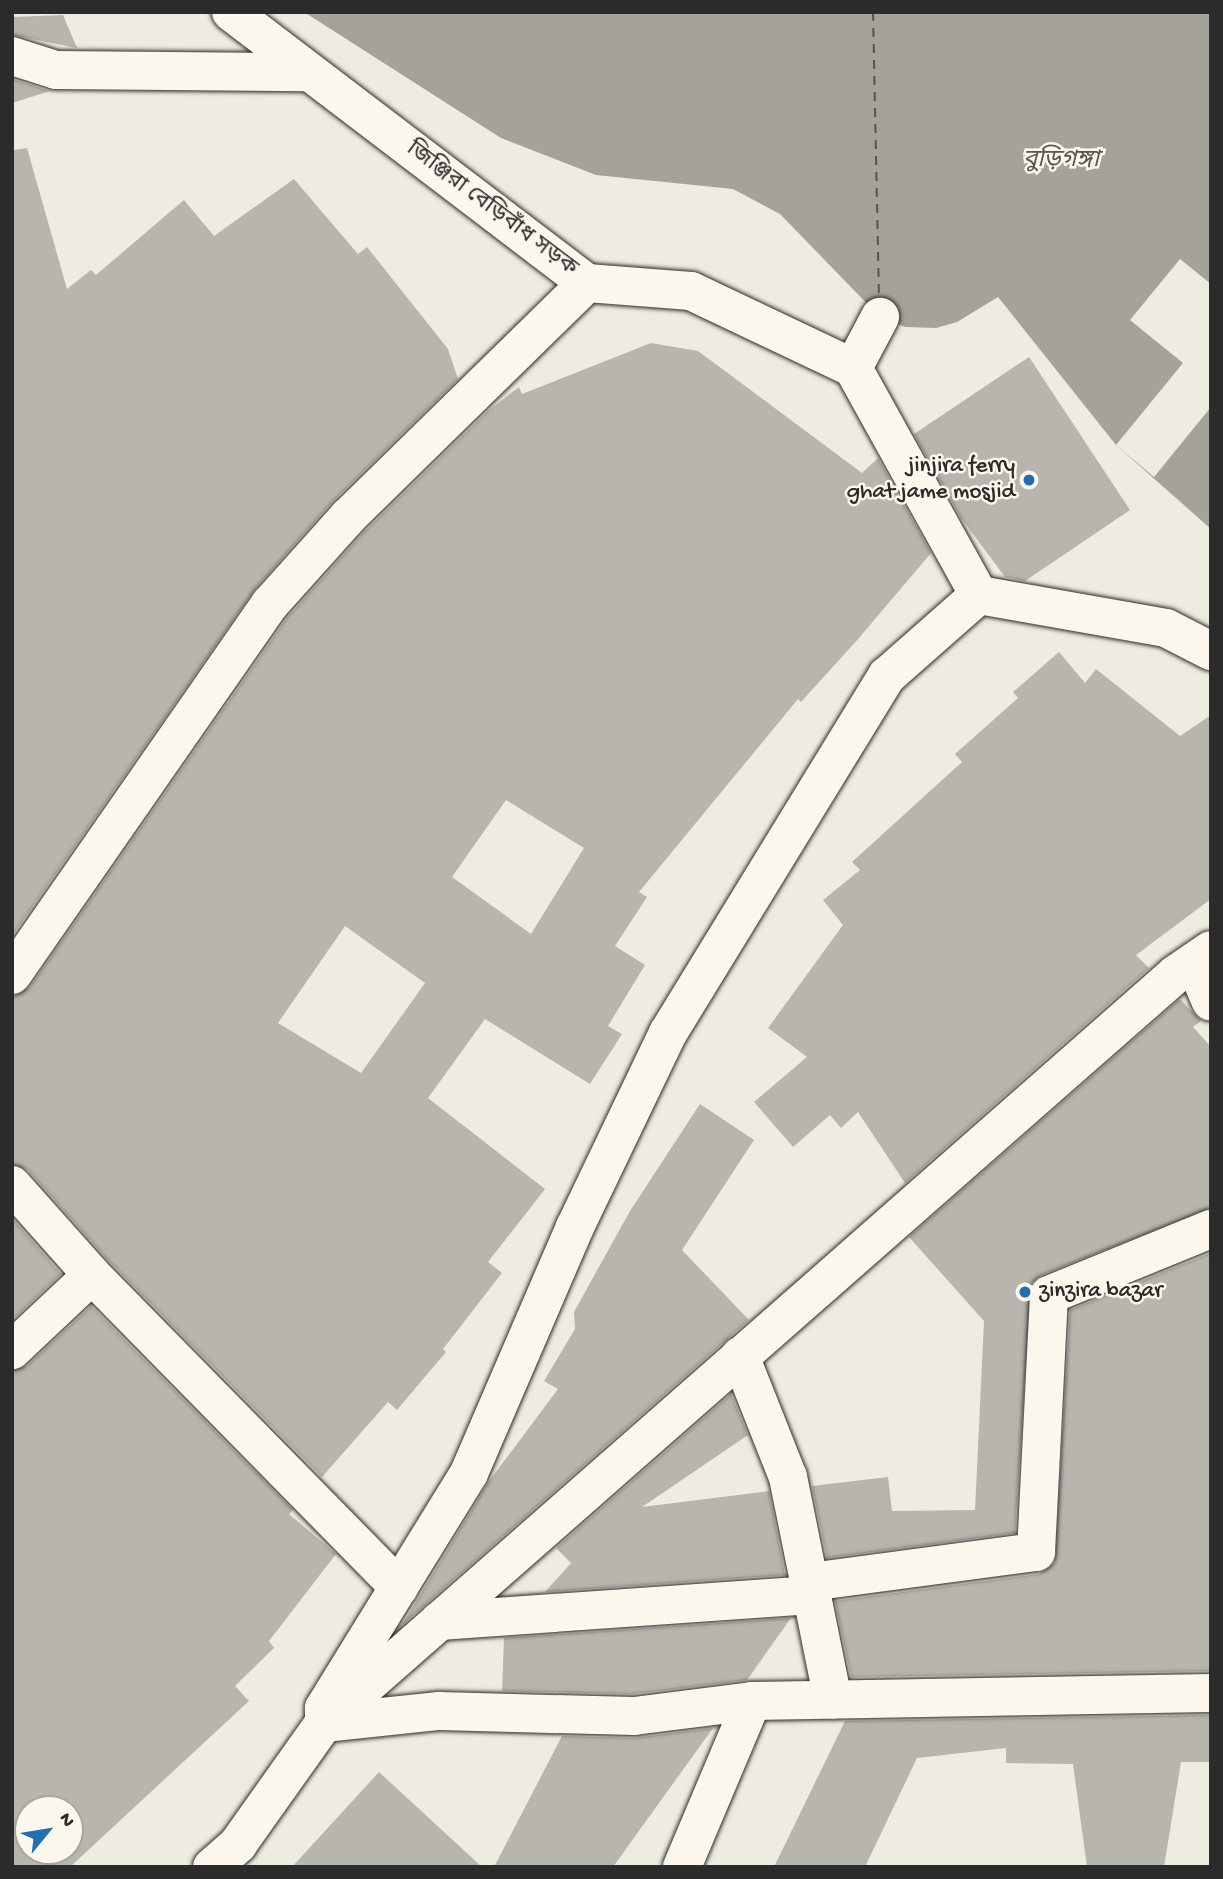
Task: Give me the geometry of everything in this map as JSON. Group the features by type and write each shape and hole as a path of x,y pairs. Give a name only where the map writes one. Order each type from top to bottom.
{"street":[{"name":"জিঞ্জিরা বেড়িবাঁধ সড়ক","path":"231,12 587,283 691,291 853,368"},
{"path":"12,56 56,69 309,72"},
{"path":"12,975 271,604 348,517 587,283"},
{"path":"880,317 853,368 979,595"},
{"path":"979,595 1166,628 1211,651"},
{"path":"324,1723 324,1708 469,1473 575,1227 668,1033 887,676 979,595"},
{"path":"212,1867 237,1844 324,1723 740,1356 1202,956 1211,1002"},
{"path":"12,1185 92,1275 399,1587"},
{"path":"439,1621 811,1588 1036,1552 1049,1295 1211,1229"},
{"path":"12,1350 92,1275"},
{"path":"740,1356 788,1477 833,1700"},
{"path":"324,1723 439,1711 634,1716 752,1701 1211,1693"},
{"path":"682,1867 752,1701"}],"water":[{"name":"বুড়িগঙ্গা","path":"304,12 1211,12 1211,529 1116,445 998,297 957,322 936,328 905,327 880,317 780,214 733,189 596,175 501,138"}],"pier":[{"path":"1180,259 1211,284 1211,407 1154,477 1116,445 1183,363 1130,320"}],"building":[{"path":"63,15 77,48 12,35 12,17"},
{"path":"12,79 49,91 50,91 12,103"},
{"path":"27,148 67,289 91,270 96,275 184,200 214,236 294,179 358,254 367,247 448,349 458,379 333,501 254,590 12,936 14,150"},
{"path":"651,343 698,351 862,473 878,458 931,553 801,702 798,699 639,892 647,897 615,946 645,965 608,1026 622,1034 590,1084 485,1019 428,1098 545,1189 488,1262 502,1273 443,1349 446,1352 397,1410 388,1402 322,1477 108,1260 28,1170 12,1164 12,997 30,987 287,618 364,532 488,411 519,387 522,394","holes":["506,800 584,848 531,934 452,877","345,926 425,983 361,1073 278,1023"]},
{"path":"1029,357 1130,510 1025,581 1005,577 961,518 914,434"},
{"path":"1059,652 1085,683 1096,669 1180,736 1211,715 1211,899 1136,955 1149,968 905,1183 858,1112 841,1128 830,1115 793,1147 754,1102 807,1057 768,1028 843,925 823,900 860,870 852,862 962,762 955,754 1018,698 1013,692"},
{"path":"1180,999 1201,1021 1193,1027 1211,1047 1211,1208 1041,1275 1031,1283 1015,1533 827,1558 812,1486 888,1477 892,1511 975,1510 984,1321 909,1237"},
{"path":"700,1104 754,1140 682,1250 749,1320 402,1625 490,1480 558,1389 544,1381 575,1329 574,1312 630,1211"},
{"path":"12,1218 61,1274 12,1320"},
{"path":"1211,1253 1211,1671 851,1677 835,1601 1039,1574 1055,1563 1070,1310"},
{"path":"91,1306 293,1510 289,1514 336,1554 269,1641 274,1648 235,1686 249,1701 84,1854 84,1795 14,1795 14,1865 72,1865 70,1867 12,1867 12,1371 27,1366"},
{"path":"731,1394 748,1435 642,1507 769,1491 785,1575 545,1592 571,1563 556,1548"},
{"path":"791,1618 747,1680 633,1694 502,1691 504,1638"},
{"path":"1211,1715 1211,1762 1181,1762 1164,1867 1087,1867 1073,1764 1006,1763 1006,1748 917,1758 865,1867 774,1867 845,1721"},
{"path":"713,1728 613,1867 494,1867 562,1736 634,1738"},
{"path":"379,1772 482,1867 292,1867"}],"ferry route":[{"path":"873,12 879,298"}],"place":[{"name":"jinjira ferry ghat jame mosjid","path":"1029,480"},
{"name":"zinzira bazar","path":"1025,1292"}]}
